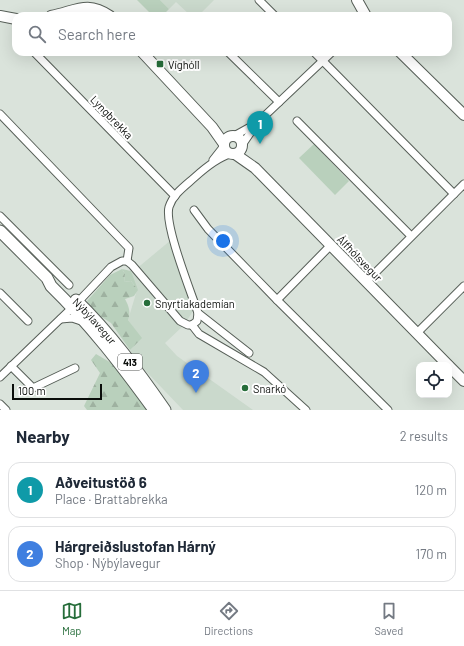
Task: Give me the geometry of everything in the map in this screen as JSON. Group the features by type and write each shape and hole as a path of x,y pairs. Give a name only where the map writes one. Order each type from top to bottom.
{"main road":[{"name":"Nýbýlavegur","path":"0,231 47,278 51,286 75,305 127,357 165,410"},
{"name":"Nýbýlavegur","path":"75,305 88,325 117,359 154,410"}],"street":[{"path":"259,0 272,12"},
{"path":"357,0 364,12"},
{"path":"77,12 91,5"},
{"path":"91,5 101,12"},
{"path":"66,12 91,5 103,12"},
{"path":"0,16 12,18"},
{"name":"Lyngbrekka","path":"38,56 175,196"},
{"name":"Álfhólsvegur","path":"146,56 212,127 233,145 446,362"},
{"path":"232,56 279,102"},
{"path":"318,56 454,194"},
{"path":"192,325 197,320 198,313 168,219 169,206 175,196 257,123 328,56"},
{"path":"404,56 464,115"},
{"path":"0,114 129,248 127,261"},
{"path":"297,121 410,236"},
{"path":"233,145 257,123"},
{"path":"366,282 410,236 464,184"},
{"path":"194,210 208,229 388,410"},
{"name":"Nýbýlavegur","path":"0,216 69,285"},
{"path":"277,300 331,245"},
{"path":"0,377 75,305 111,267 118,262 127,261 136,269 180,321 188,325 192,325 199,334 264,372 306,410"},
{"path":"417,333 464,286"},
{"path":"0,293 28,321"},
{"path":"198,313 249,353"},
{"path":"60,319 76,319 88,325"},
{"path":"11,366 33,388 75,368"},
{"name":"Álfhólsvegur","path":"452,368 464,382"},
{"path":"0,404 6,410"}],"shaded area":[{"path":"160,0 214,0 202,12 187,12 176,2 169,9"},
{"path":"171,240 195,308 184,325 165,343 177,356 253,410 183,410 142,367 130,350 141,338 128,320 137,290 129,275"}],"green space":[{"path":"137,0 160,0 169,9 166,12 149,12"},
{"path":"314,144 349,181 335,195 299,158"},
{"path":"122,269 131,271 138,290 131,281 124,282 125,274"},
{"path":"122,269 125,274 124,282 131,281 138,290 134,296 125,299 129,310 128,320 142,338 130,350 111,323 94,312 87,301 110,275"},
{"path":"96,354 113,364 151,410 87,410 84,406 100,373 91,360"}],"place":[{"name":"Víghóll","path":"160,64"},
{"name":"Aðveitustöð 6","path":"260,144"},
{"name":"Snyrtiakademían","path":"147,303"},
{"name":"Snarkó","path":"245,388"},
{"name":"Hárgreiðslustofan Hárný","path":"196,393"}]}
